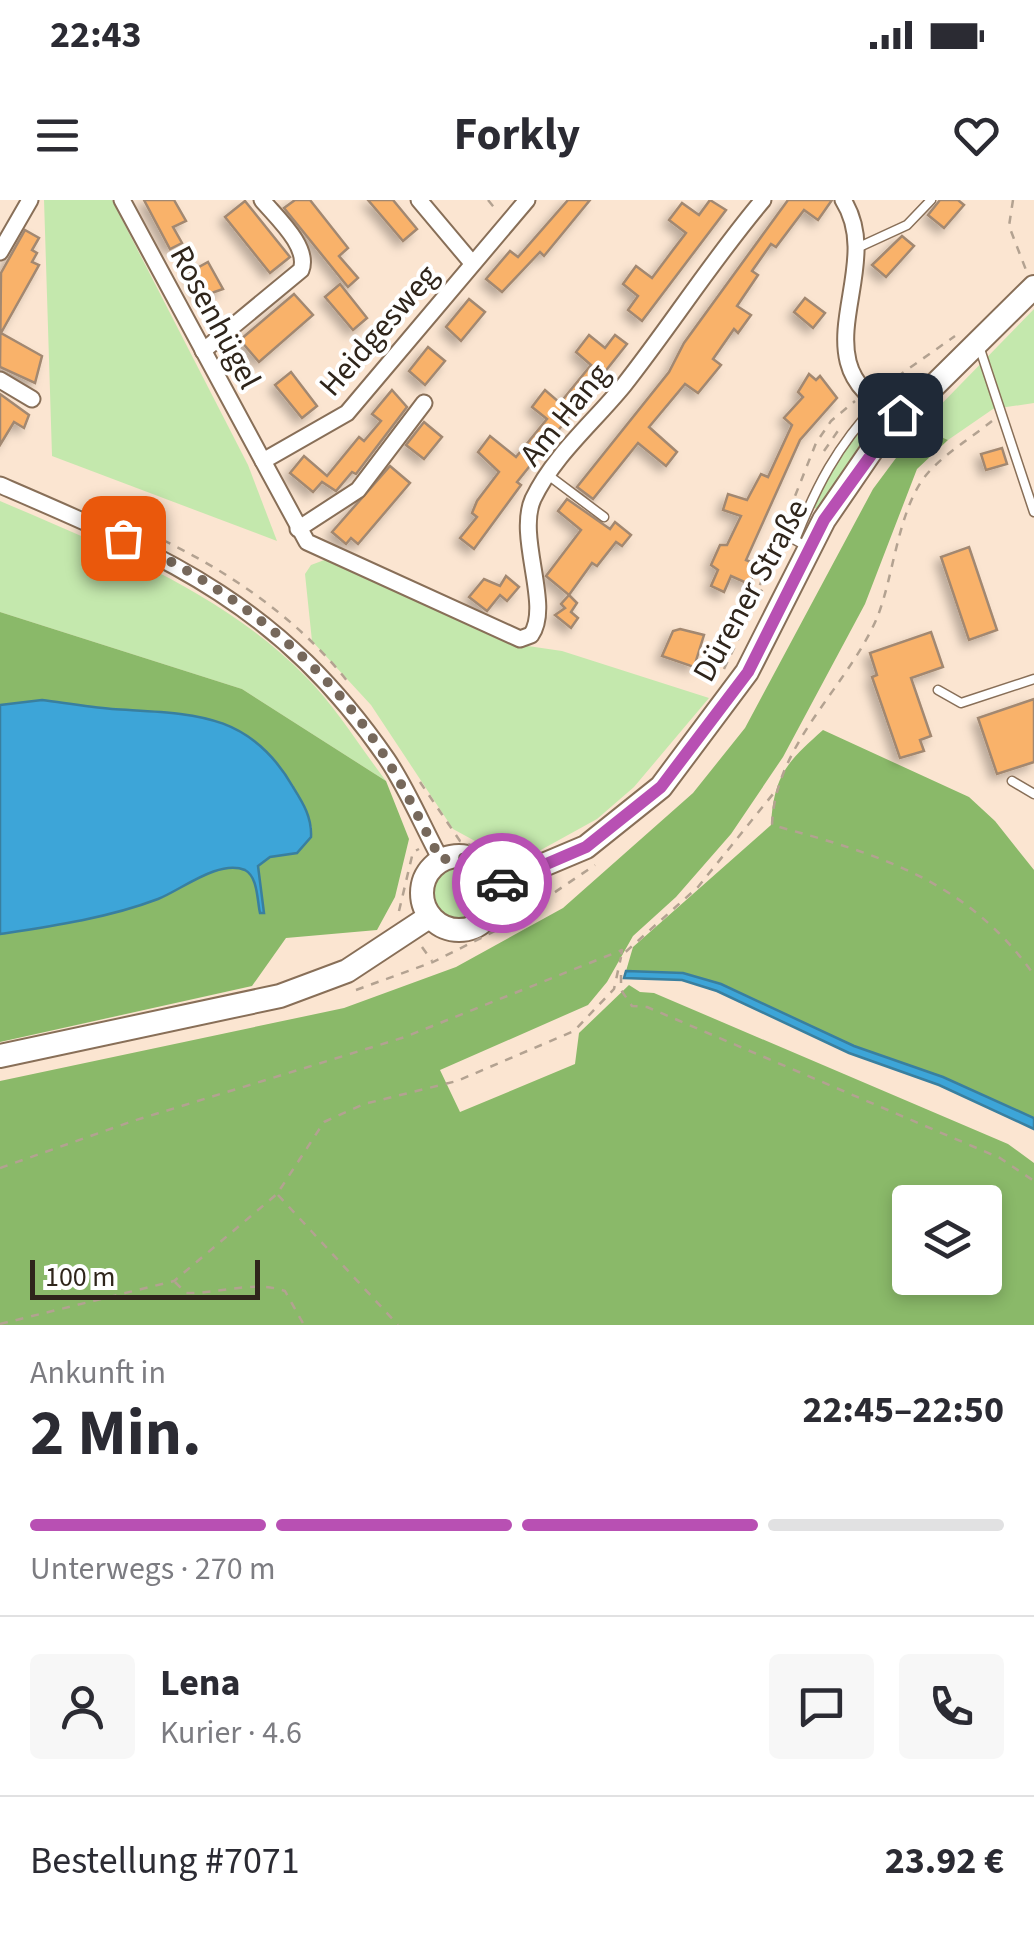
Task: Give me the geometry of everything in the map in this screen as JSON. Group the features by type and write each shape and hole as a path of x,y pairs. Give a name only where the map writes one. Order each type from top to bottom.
{"main road":[{"name":"Dürener Straße","path":"508,874 586,847 661,787 748,672 839,494 900,415 973,334 1034,288"},
{"path":"0,1056 280,996 348,972 420,924 460,931 477,926 495,904 508,874 478,860 436,851 422,886 420,924"}],"street":[{"path":"0,252 30,200"},
{"name":"Rosenhügel","path":"122,200 263,461"},
{"path":"203,351 301,270 302,251 262,200"},
{"path":"419,200 472,263"},
{"name":"Heidgesweg","path":"263,461 347,412 527,200"},
{"name":"Am Hang","path":"302,535 526,638 538,623 532,572 531,503 548,475 623,386 764,200"},
{"path":"843,200 854,225 857,248 843,345 872,400 900,415"},
{"path":"0,380 32,399"},
{"path":"263,461 302,535 358,490 424,403"},
{"path":"0,486 153,552 233,600 282,638 333,689 388,761 436,851"}],"lane":[{"path":"857,248 907,225 931,200"},
{"path":"973,334 1034,512"},
{"path":"810,548 795,540 818,482 872,400"},
{"path":"548,475 604,517"},
{"path":"938,690 961,703 1034,678"},
{"path":"1012,781 1034,794"}],"path":[{"path":"1013,200 1009,226 1029,276 1034,270"},
{"path":"722,676 816,443 848,405 872,400 973,334"},
{"path":"621,956 645,939 698,887 773,794 786,763 876,619 915,494 927,474 1001,414"},
{"path":"731,648 738,652"},
{"path":"773,794 772,825 854,848 940,884 1001,934 1034,976"},
{"path":"420,924 399,913 414,852 436,851 451,832"},
{"path":"433,962 501,928 518,896 508,874"},
{"path":"0,1168 133,1121 405,1038 622,950 620,990 632,1006 647,1007 1000,1158 1034,1182"},
{"path":"0,1324 174,1281 277,1194 324,1122 364,1104 457,1081 574,1031 614,989 621,968"},
{"path":"277,1194 398,1325"},
{"path":"174,1281 186,1293 214,1294 268,1285 285,1291 304,1325"}],"green space":[{"path":"44,200 112,200 248,465 277,541 52,456"},
{"path":"1034,309 1034,403 993,409 948,440 919,427"},
{"path":"880,415 883,418 859,446 819,509 814,508 840,455"},
{"path":"919,427 948,440 917,469 865,604 783,757 731,834 676,897 633,936 607,982 588,1005 440,1070 460,1112 575,1064 579,1033 629,985 640,992 654,993 1008,1144 1034,1163 1034,1325 0,1325 0,1081 344,1008 456,967 563,908 693,793 745,728 873,489"},
{"path":"0,501 162,574 238,620 306,677 386,781 242,689 0,612"},
{"path":"327,559 521,645 562,651 709,698 634,787 597,819 539,851 497,853 453,829 371,705 312,641 305,574 311,565"},
{"path":"0,612 242,689 386,781 409,839 395,897 377,930 286,938 252,986 0,1042 0,934 121,911 159,899 213,872 236,868 253,878 263,913 258,866 270,857 297,853 311,837 312,827 110,709 42,700 0,705"},
{"path":"823,730 969,797 995,821 1034,870 1034,1118 944,1077 854,1046 721,984 683,973 626,971 633,947 771,825 779,781 800,751"},
{"path":"457,869 475,877 483,895 475,913 457,921 439,913 431,895 439,877"}],"water":[{"path":"42,700 192,716 237,730 257,743 297,793 311,830 311,837 297,853 270,857 258,866 264,913 260,913 249,873 235,868 212,872 158,899 120,911 0,934 0,705"},
{"path":"626,971 683,973 721,984 854,1046 943,1077 1034,1118 1034,1129 939,1085 849,1053 717,991 682,980 624,978"}],"building":[{"path":"144,200 174,200 186,221 173,227 182,243 170,249"},
{"path":"295,200 310,200 348,248 339,256 358,278 348,287 284,208"},
{"path":"368,200 393,200 417,229 403,241"},
{"path":"568,200 590,200 544,256 540,252 502,292 486,279 510,251 518,257"},
{"path":"710,200 726,210 642,321 628,310 638,296 623,284 636,266 652,278 686,233 669,220 682,203 699,215"},
{"path":"788,200 832,200 818,220 804,210 776,247 771,244 752,271 758,275 737,306 751,315 738,333 734,329 713,359 721,365 698,393 685,384 649,427 677,452 666,466 638,443 593,499 577,487 669,372 684,343"},
{"path":"940,200 958,200 964,205 944,228 928,215"},
{"path":"245,201 290,257 270,273 225,217"},
{"path":"25,230 39,238 32,250 37,253 32,262 39,265 1,333 42,356 35,383 0,367 1,273"},
{"path":"902,236 914,246 886,277 872,265"},
{"path":"208,262 223,289 203,296 190,272"},
{"path":"340,284 367,318 353,330 325,297"},
{"path":"294,294 313,315 259,362 240,340"},
{"path":"805,298 825,313 813,328 794,312"},
{"path":"469,299 485,312 461,341 446,327"},
{"path":"589,335 605,348 615,335 627,344 517,482 521,485 474,549 460,538 477,517 472,513 477,501 499,472 478,452 490,436 516,457 547,419 532,407 545,390 560,403 591,365 576,352"},
{"path":"428,347 445,361 425,385 409,371"},
{"path":"291,372 317,406 302,418 275,385"},
{"path":"809,374 816,380 820,376 837,398 800,440 746,560 758,565 749,584 731,576 724,592 711,586 718,570 711,565 720,545 727,545 741,516 723,510 728,494 747,500 761,474 768,477 792,425 784,418 803,397 798,392"},
{"path":"392,390 407,407 356,474 352,472 336,491 322,482 313,492 290,473 304,456 327,476 359,437 364,441 381,421 372,414"},
{"path":"0,394 29,415 24,428 14,422 0,445"},
{"path":"424,422 442,437 424,459 406,445"},
{"path":"1002,448 1007,464 986,470 981,454"},
{"path":"390,466 410,483 358,544 351,538 346,544 332,532"},
{"path":"567,499 610,529 615,522 631,535 622,546 616,542 597,566 592,563 569,595 546,576 581,530 558,511"},
{"path":"969,547 997,630 969,640 941,557"},
{"path":"506,576 519,587 507,601 500,595 487,611 469,597 484,579 500,586"},
{"path":"569,595 577,603 571,612 578,618 571,628 555,615 565,608 561,604"},
{"path":"673,631 704,635 694,667 662,656"},
{"path":"931,632 943,667 911,678 931,736 920,740 924,751 900,758 872,677 877,675 870,653"},
{"path":"1034,699 1034,762 997,774 978,718"}],"way so far":[{"path":"123,538 233,600 282,638 333,689 388,761 441,860 459,855 478,860 496,885 502,883"}],"route":[{"path":"502,883 550,866 586,847 661,787 748,672 839,494 900,415"}]}
